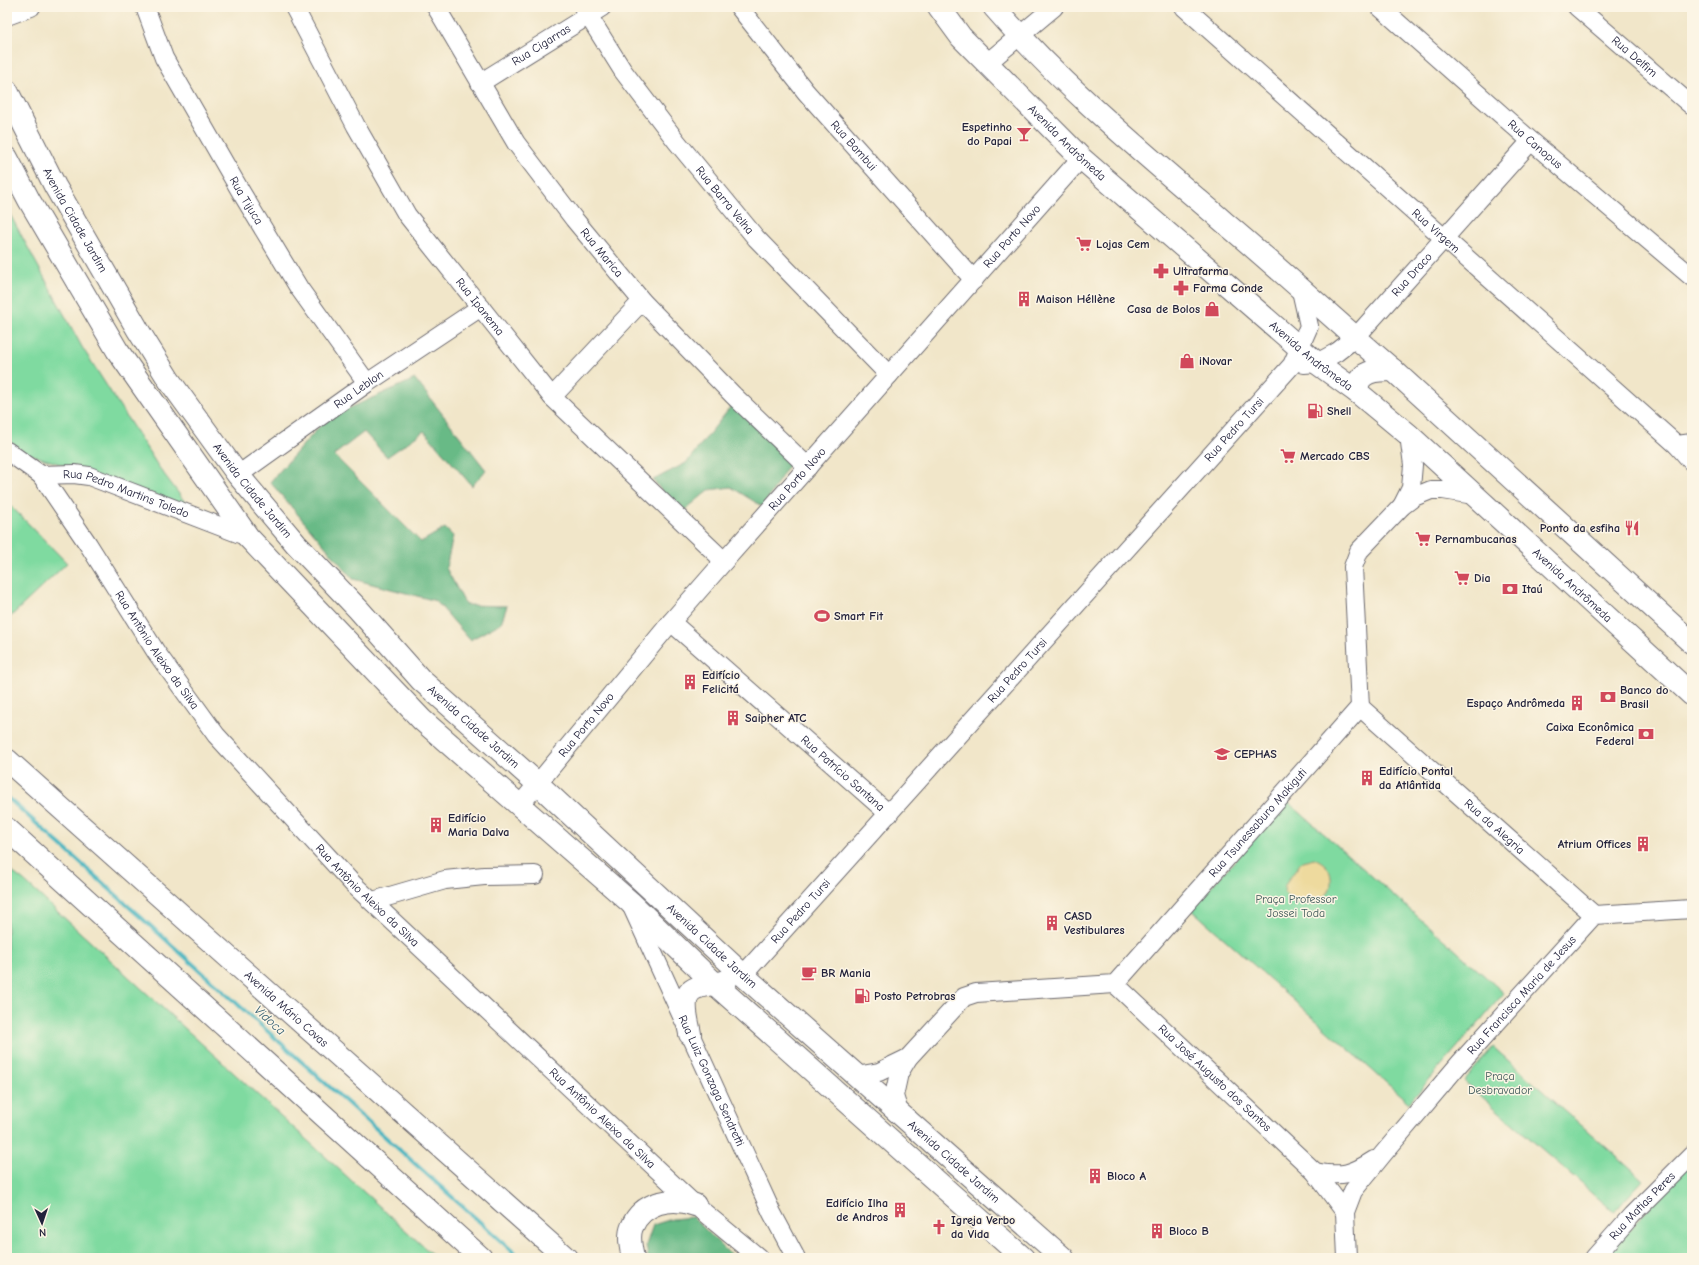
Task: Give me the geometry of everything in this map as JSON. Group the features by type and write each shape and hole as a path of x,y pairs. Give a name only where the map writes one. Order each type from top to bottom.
{"main road":[{"name":"Avenida Andrômeda","path":"939,7 961,37 1081,158 1296,356 1317,363 1357,392 1409,435 1692,695"},
{"path":"994,7 1019,36 1102,117 1300,286 1355,338 1393,370 1692,643"},
{"name":"Avenida Cidade Jardim","path":"7,91 14,108 54,186 169,380 238,475 296,544 359,610 421,680 538,784 743,975 1063,1258"},
{"name":"Avenida Cidade Jardim","path":"7,158 29,200 117,350 248,537 422,720 630,902 716,985 1023,1258"},
{"path":"1357,392 1357,385 1365,375 1376,370 1393,370"},
{"path":"1669,622 1692,625"},
{"name":"Avenida Mário Covas","path":"7,760 566,1258"},
{"path":"7,829 481,1258"},
{"path":"690,1034 685,1006 689,993 694,989 716,985 743,975"},
{"path":"633,1258 631,1228 646,1210 659,1203 674,1200 695,1205"}],"street":[{"path":"7,16 31,7"},
{"name":"Rua Tijuca","path":"145,7 164,58 245,199 299,288 367,383"},
{"name":"Rua Ipanema","path":"294,7 356,126 407,215 552,397 724,561"},
{"name":"Rua Marica","path":"436,7 516,143 574,219 642,301 733,395 808,467"},
{"name":"Rua Bambui","path":"739,7 806,92 974,280"},
{"path":"987,63 1054,7"},
{"name":"Rua Virgem","path":"1184,7 1443,238 1685,444 1692,462"},
{"name":"Rua Canopus","path":"1380,7 1532,141 1692,277"},
{"name":"Rua Delfim","path":"1576,7 1692,106"},
{"name":"Rua Cigarras","path":"480,83 591,10"},
{"name":"Rua Barra Velha","path":"591,10 623,71 677,142 756,238 889,375"},
{"name":"Rua Draco","path":"1317,363 1337,352 1355,338 1443,238 1532,141"},
{"name":"Rua Porto Novo","path":"520,805 724,561 1081,158"},
{"name":"Rua Pedro Tursi","path":"743,975 889,814 1296,356 1309,326 1300,286"},
{"path":"552,397 642,301"},
{"name":"Rua Leblon","path":"238,475 367,383 481,307"},
{"path":"1402,506 1411,488 1413,465 1409,435"},
{"path":"7,451 41,475"},
{"name":"Rua Pedro Martins Toledo","path":"41,475 74,474 89,476 248,537"},
{"name":"Rua Antônio Aleixo da Silva","path":"41,475 88,544 156,652 216,735 353,884 374,901 695,1205 759,1258"},
{"path":"1360,707 1353,567 1359,552 1402,506 1414,497 1431,490 1444,490 1474,495"},
{"name":"Rua Patrício Santana","path":"672,622 889,814"},
{"name":"Rua da Alegria","path":"1360,707 1594,915"},
{"name":"Rua Tsunessaburo Makiguti","path":"1115,984 1360,707"},
{"path":"374,901 445,880 484,876 535,875"},
{"name":"Rua Luiz Gonzaga Sendretti","path":"630,902 772,1213 796,1258"},
{"path":"1594,915 1692,909"},
{"name":"Rua Francisca Maria de Jesus","path":"1347,1258 1344,1212 1353,1191 1460,1063 1594,915"},
{"path":"899,1112 894,1096 899,1073 908,1058 964,997 976,993 1115,984"},
{"name":"Rua José Augusto dos Santos","path":"1115,984 1315,1172 1344,1212"},
{"path":"856,1076 879,1072 908,1058"},
{"path":"1315,1172 1332,1175 1348,1174 1383,1154"},
{"name":"Rua Matias Peres","path":"1594,1258 1632,1215 1692,1154"}],"green space":[{"path":"7,209 82,347 158,466 188,506 23,452 7,439"},
{"path":"415,379 486,470 472,486 424,431 387,457 364,432 334,455 421,542 445,528 453,536 446,568 466,605 507,606 501,623 470,640 436,601 353,579 270,482 327,418"},
{"path":"733,404 792,459 763,507 731,487 709,490 680,514 653,480 686,463"},
{"path":"7,502 67,563 7,620"},
{"name":"Praça Professor Jossei Toda","path":"1288,802 1504,993 1409,1103 1191,909"},
{"path":"7,868 24,881 436,1258 7,1258"},
{"name":"Praça Desbravador","path":"1493,1047 1643,1180 1614,1212 1464,1081"},
{"path":"1689,1162 1692,1165 1692,1258 1604,1258"},
{"path":"693,1217 734,1258 648,1258 646,1245 653,1225 672,1219"}],"sand":[{"path":"1314,858 1328,868 1331,878 1330,888 1323,898 1301,902 1293,901 1284,892 1285,885 1302,861"}],"waterway":[{"name":"Vidoca","path":"7,797 520,1258"}],"place":[{"name":"Espetinho do Papai","path":"1024,134"},
{"name":"Lojas Cem","path":"1084,244"},
{"name":"Ultrafarma","path":"1161,271"},
{"name":"Farma Conde","path":"1181,288"},
{"name":"Maison Héllène","path":"1024,299"},
{"name":"Casa de Bolos","path":"1212,309"},
{"name":"iNovar","path":"1187,361"},
{"name":"Shell","path":"1315,411"},
{"name":"Mercado CBS","path":"1288,456"},
{"name":"Ponto da esfiha","path":"1632,528"},
{"name":"Pernambucanas","path":"1423,539"},
{"name":"Dia","path":"1462,578"},
{"name":"Itaú","path":"1510,589"},
{"name":"Smart Fit","path":"822,616"},
{"name":"Edifício Felicitá","path":"690,682"},
{"name":"Banco do Brasil","path":"1608,697"},
{"name":"Espaço Andrômeda","path":"1577,703"},
{"name":"Saipher ATC","path":"733,718"},
{"name":"Caixa Econômica Federal","path":"1646,734"},
{"name":"CEPHAS","path":"1222,754"},
{"name":"Edifício Pontal da Atlântida","path":"1367,778"},
{"name":"Edifício Maria Dalva","path":"436,825"},
{"name":"Atrium Offices","path":"1643,844"},
{"name":"CASD Vestibulares","path":"1052,923"},
{"name":"BR Mania","path":"809,973"},
{"name":"Posto Petrobras","path":"862,996"},
{"name":"Bloco A","path":"1095,1176"},
{"name":"Edifício Ilha de Andros","path":"900,1210"},
{"name":"Igreja Verbo da Vida","path":"939,1227"},
{"name":"Bloco B","path":"1157,1231"}]}
